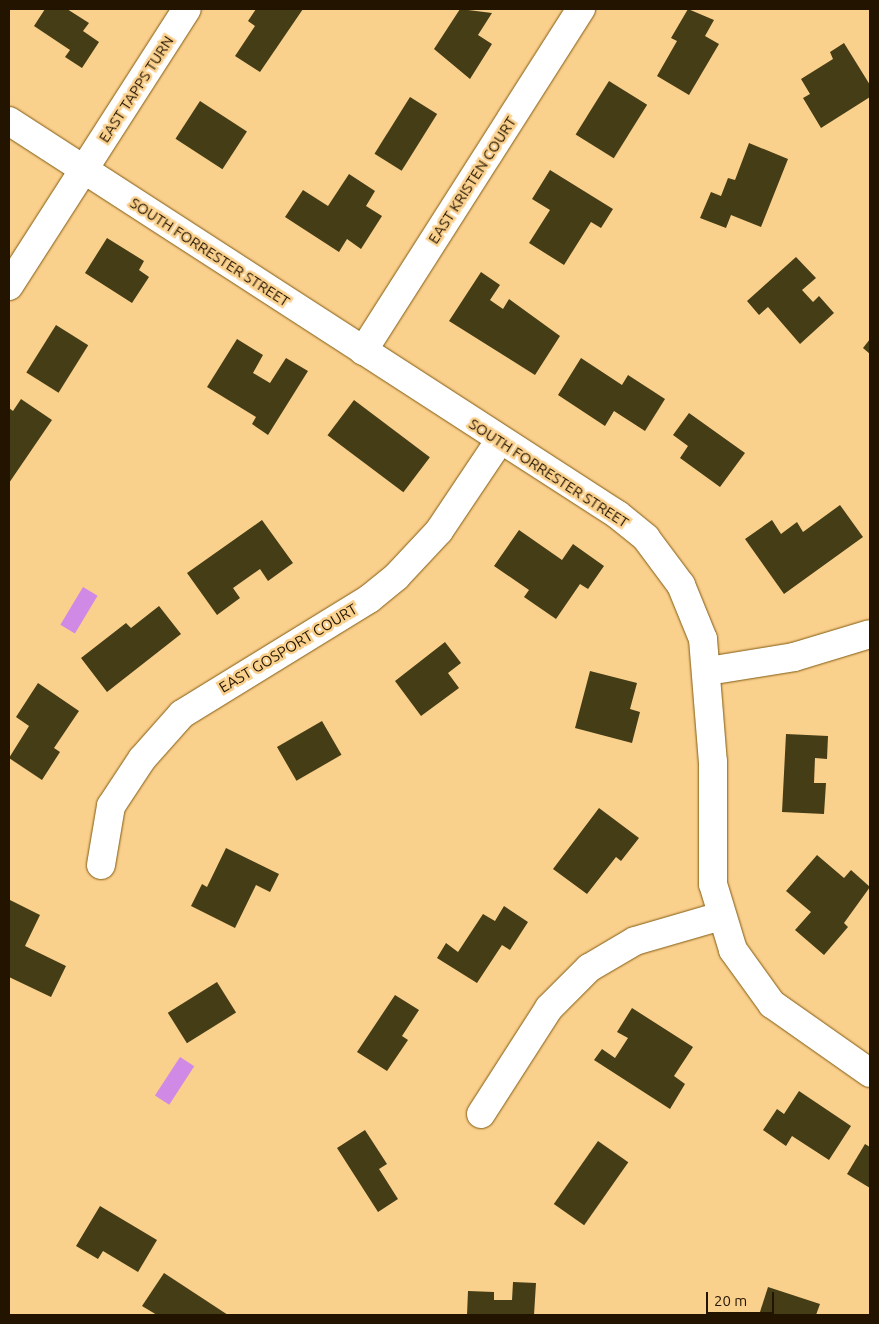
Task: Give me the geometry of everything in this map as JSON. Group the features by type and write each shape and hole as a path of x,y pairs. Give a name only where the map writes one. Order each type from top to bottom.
{"street":[{"name":"EAST TAPPS TURN","path":"9,286 187,9"},
{"name":"EAST KRISTEN COURT","path":"363,351 581,9"},
{"name":"SOUTH FORRESTER STREET","path":"9,121 618,515 646,538 681,585 693,610 708,670 713,884 720,916 733,950 772,1004 870,1073"},
{"name":"EAST GOSPORT COURT","path":"102,865 111,806 142,759 182,714 368,599 396,577 438,531 500,440"},
{"path":"708,670 794,658 870,634"},
{"path":"481,1114 549,1008 589,968 635,942 720,916"}],"shaded area":[{"path":"83,587 98,596 75,633 60,625"},
{"path":"180,1057 194,1066 169,1105 155,1096"}],"building":[{"path":"45,9 67,9 89,23 83,31 99,42 82,68 65,57 70,50 34,26"},
{"path":"256,9 303,9 260,72 235,56 255,26 248,21"},
{"path":"460,9 492,13 478,35 492,44 470,79 434,49"},
{"path":"688,9 714,20 705,36 719,44 689,95 657,76 677,41 671,38"},
{"path":"844,43 870,85 870,97 821,128 803,98 810,94 801,79 833,59 830,52"},
{"path":"609,81 647,105 614,158 576,134"},
{"path":"410,97 437,114 402,171 374,154"},
{"path":"200,101 247,131 222,169 175,139"},
{"path":"749,143 788,159 761,227 731,215 726,228 700,218 711,192 721,196 728,178 735,180"},
{"path":"550,170 613,209 601,228 591,222 564,265 529,243 550,210 532,199"},
{"path":"349,174 375,191 366,206 382,216 361,249 347,239 339,252 285,217 303,190 328,206"},
{"path":"107,238 144,261 139,270 149,277 132,303 85,273"},
{"path":"796,257 816,278 802,290 813,302 819,296 834,313 800,344 768,307 759,315 747,301"},
{"path":"481,272 500,285 490,300 503,309 509,299 560,336 535,375 449,321"},
{"path":"56,325 88,345 59,393 26,372"},
{"path":"237,339 263,355 253,373 270,383 286,358 308,371 268,435 252,424 256,417 207,387"},
{"path":"870,339 870,354 863,348"},
{"path":"581,358 622,385 628,375 665,399 645,431 614,411 605,426 558,395"},
{"path":"21,399 52,420 9,483 9,408 13,411"},
{"path":"354,400 430,457 403,492 328,435"},
{"path":"689,413 745,453 720,487 680,458 688,446 673,435"},
{"path":"840,505 863,537 784,594 745,539 772,520 781,534 797,522 803,532"},
{"path":"262,520 293,563 268,581 260,569 233,588 240,598 217,615 187,573"},
{"path":"519,530 562,560 573,544 604,566 588,589 580,584 556,619 524,597 529,590 494,566"},
{"path":"159,606 181,634 107,692 81,658 126,623 131,628"},
{"path":"445,642 461,663 448,673 459,688 421,716 395,681"},
{"path":"590,671 637,683 630,709 640,712 632,743 575,728"},
{"path":"38,683 79,711 54,748 60,752 42,780 9,758 29,726 16,717"},
{"path":"322,721 342,755 296,781 277,747"},
{"path":"786,734 828,736 827,759 815,758 814,783 826,783 824,814 782,812"},
{"path":"599,808 639,838 621,861 616,857 587,894 553,869"},
{"path":"226,848 279,874 270,892 256,885 235,928 191,906 202,884 207,887"},
{"path":"817,855 844,878 851,870 870,887 844,923 848,927 824,955 795,930 811,912 786,891"},
{"path":"10,900 40,915 25,946 66,966 51,997 9,977"},
{"path":"504,906 528,922 510,950 502,945 477,983 437,958 446,943 458,952 483,914 495,921"},
{"path":"217,982 236,1013 187,1043 168,1013"},
{"path":"395,995 419,1010 402,1036 408,1040 387,1071 357,1052"},
{"path":"632,1008 693,1047 674,1076 685,1084 670,1109 594,1060 602,1049 615,1058 628,1038 617,1032"},
{"path":"799,1091 851,1126 829,1160 792,1136 786,1146 763,1130 777,1109 784,1114"},
{"path":"365,1130 387,1164 379,1169 398,1199 378,1212 337,1148"},
{"path":"598,1141 628,1162 584,1225 554,1204"},
{"path":"865,1144 870,1147 870,1188 847,1174"},
{"path":"100,1206 157,1240 138,1272 103,1251 98,1259 76,1246"},
{"path":"164,1273 228,1315 157,1315 142,1306"},
{"path":"513,1282 536,1283 534,1315 467,1315 468,1291 494,1292 494,1300 512,1300"},
{"path":"768,1287 820,1304 816,1315 759,1315"}]}
